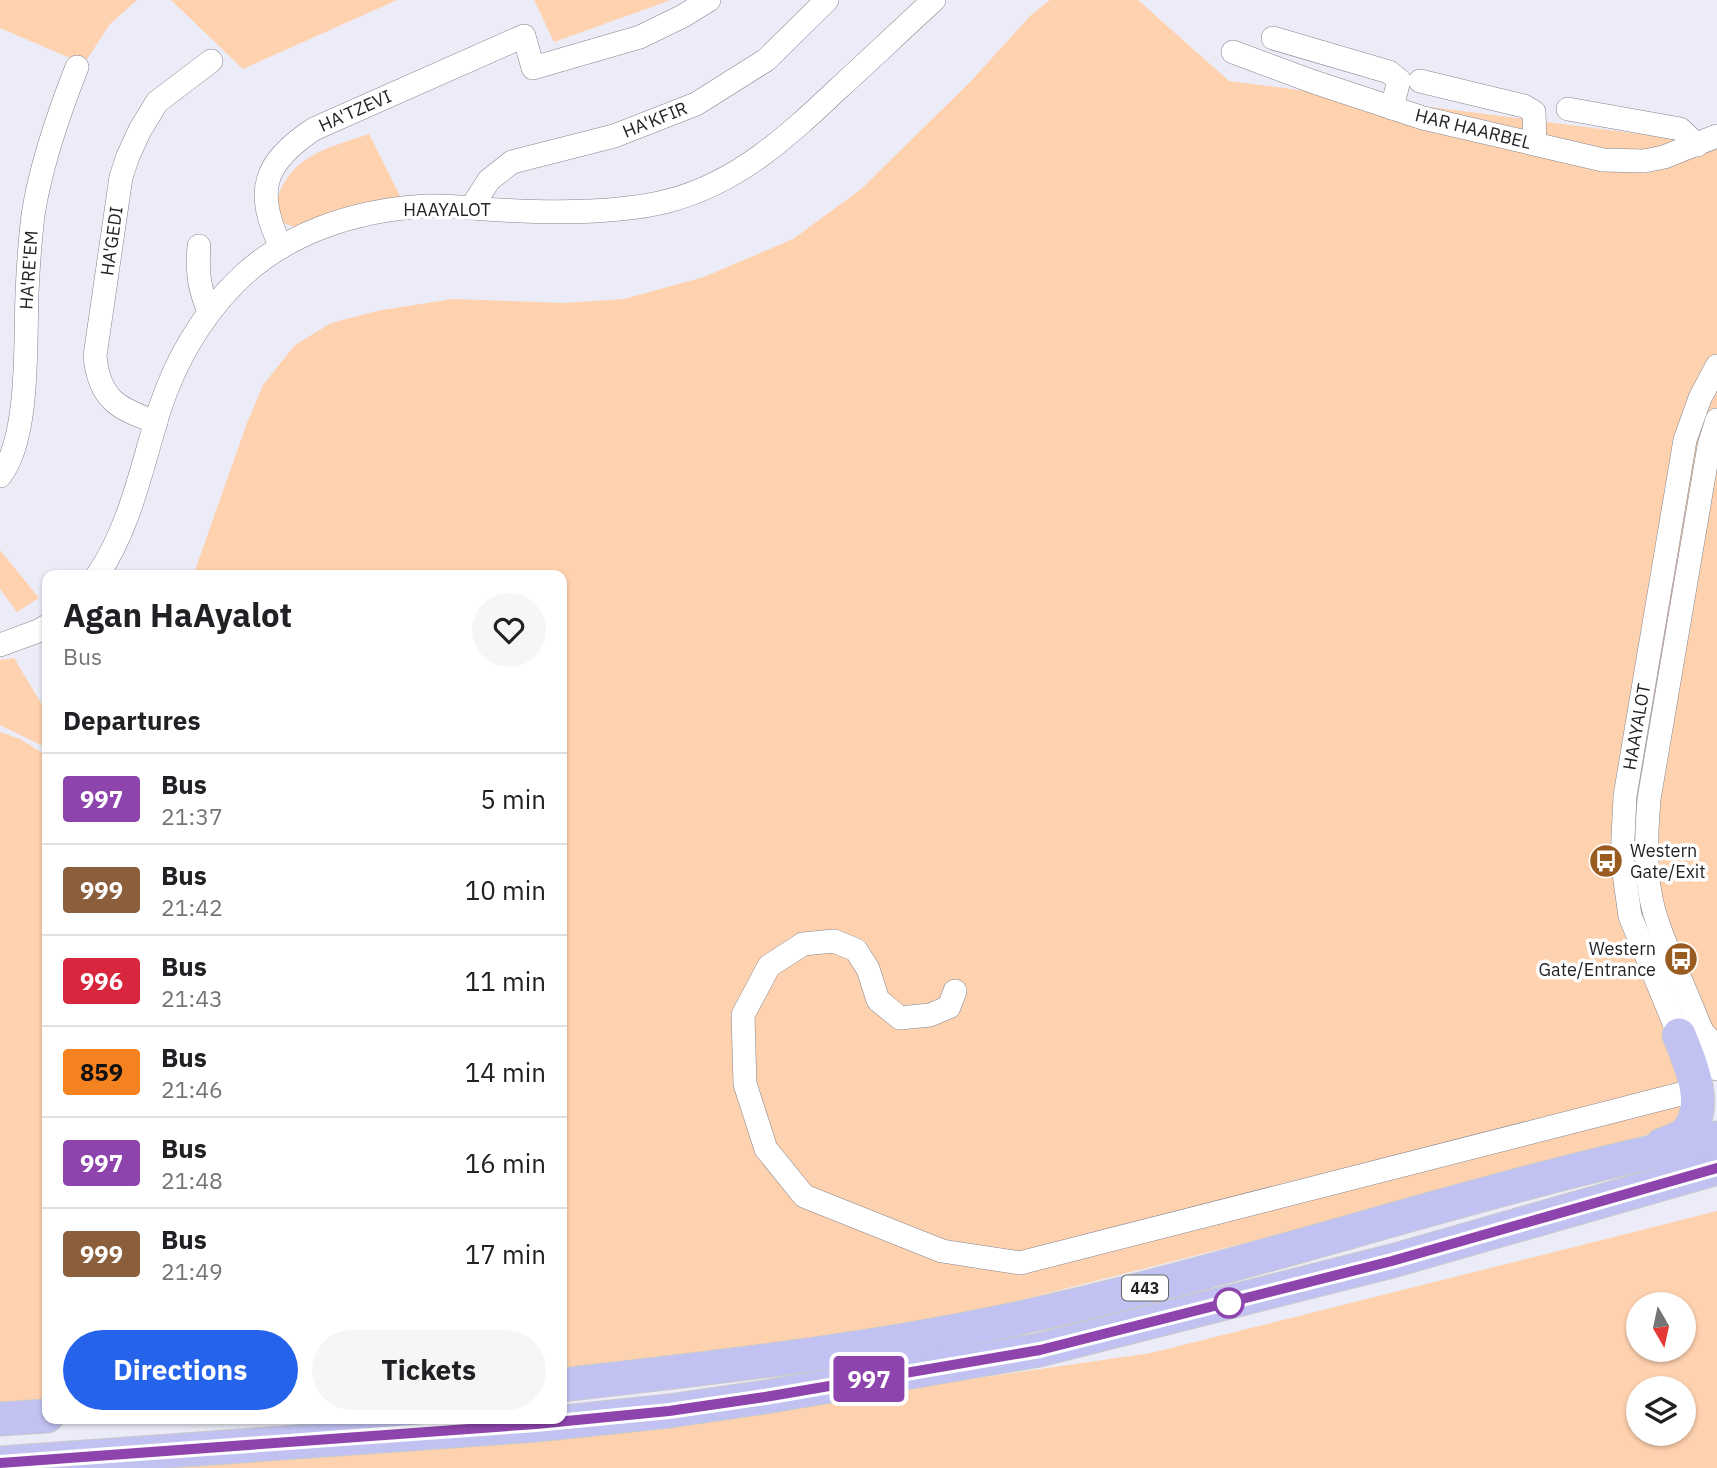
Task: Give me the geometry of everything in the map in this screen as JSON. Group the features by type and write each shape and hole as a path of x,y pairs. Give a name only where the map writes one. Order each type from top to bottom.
{"highway":[{"path":"1640,1153 1681,1137 1689,1131 1706,1080 1690,1061 1679,1035"},
{"name":"443","path":"567,1384 878,1344 1015,1319 1135,1291 1527,1182 1640,1153 1717,1138"},
{"name":"443","path":"567,1421 669,1411 765,1397 1040,1350 1392,1261 1717,1168"},
{"path":"0,1419 42,1416"},
{"name":"443","path":"0,1463 536,1424"}],"street":[{"name":"HA'TZEVI","path":"281,247 272,228 265,192 267,177 280,158 314,129 524,36 533,68 640,37 709,0"},
{"name":"HA'KFIR","path":"471,208 489,180 512,162 614,136 696,104 766,60 827,0"},
{"name":"HAAYALOT","path":"100,570 119,537 130,509 173,374 209,312 257,262 323,227 396,209 430,206 576,211 667,201 710,186 752,164 790,134 934,0"},
{"path":"1273,38 1388,72 1399,79 1392,108"},
{"name":"HAR HAARBEL","path":"1233,52 1392,108 1603,160 1664,157 1707,140"},
{"name":"HA'GEDI","path":"156,422 129,413 114,404 97,377 95,356 119,191 128,156 157,102 211,61"},
{"name":"HA'RE'EM","path":"0,476 5,470 15,439 23,391 27,291 34,213 52,137 77,67"},
{"path":"1420,81 1524,106 1534,112 1535,144"},
{"path":"1568,109 1681,129 1707,140"},
{"path":"199,246 197,274 209,312"},
{"name":"HAAYALOT","path":"1679,1035 1630,916 1622,859 1622,834 1625,796 1685,440 1700,398 1717,366"},
{"name":"HAAYALOT","path":"1717,420 1709,446 1649,799 1646,857 1654,910 1662,933 1703,1033 1717,1047"},
{"path":"0,645 42,628"},
{"path":"955,991 949,1007 930,1016 900,1018 878,1000 868,969 856,950 834,941 803,944 769,967 743,1015 745,1084 766,1149 804,1196 942,1251 1020,1264 1706,1080"}],"shaded area":[{"path":"0,0 137,0 110,24 84,64 0,28"},
{"path":"171,0 397,0 243,69"},
{"path":"534,0 671,0 554,42"},
{"path":"1050,0 1138,0 1229,81 1717,144 1717,1031 1709,1027 1711,1116 1511,1175 1013,1302 712,1365 567,1373 567,570 195,570 263,385 295,345 331,323 382,310 453,299 564,303 624,299 704,277 793,239 860,190 971,81 1031,15"},
{"path":"369,134 401,198 364,203 295,227 285,224 275,210 287,178 297,167 322,151"},
{"path":"0,550 39,598 17,612 0,589"},
{"path":"14,658 42,705 42,746 0,725 0,660"},
{"path":"0,732 20,739 42,753 42,1402 0,1404"},
{"path":"1717,1211 1717,1468 140,1468 582,1435 1151,1353"}],"bus line":[{"name":"997","path":"567,1421 669,1411 765,1397 1040,1350 1392,1261 1717,1168"},
{"name":"997","path":"0,1463 536,1424"}],"place":[{"name":"Western Gate/Exit","path":"1606,861"},
{"name":"Western Gate/Entrance","path":"1681,959"}]}
